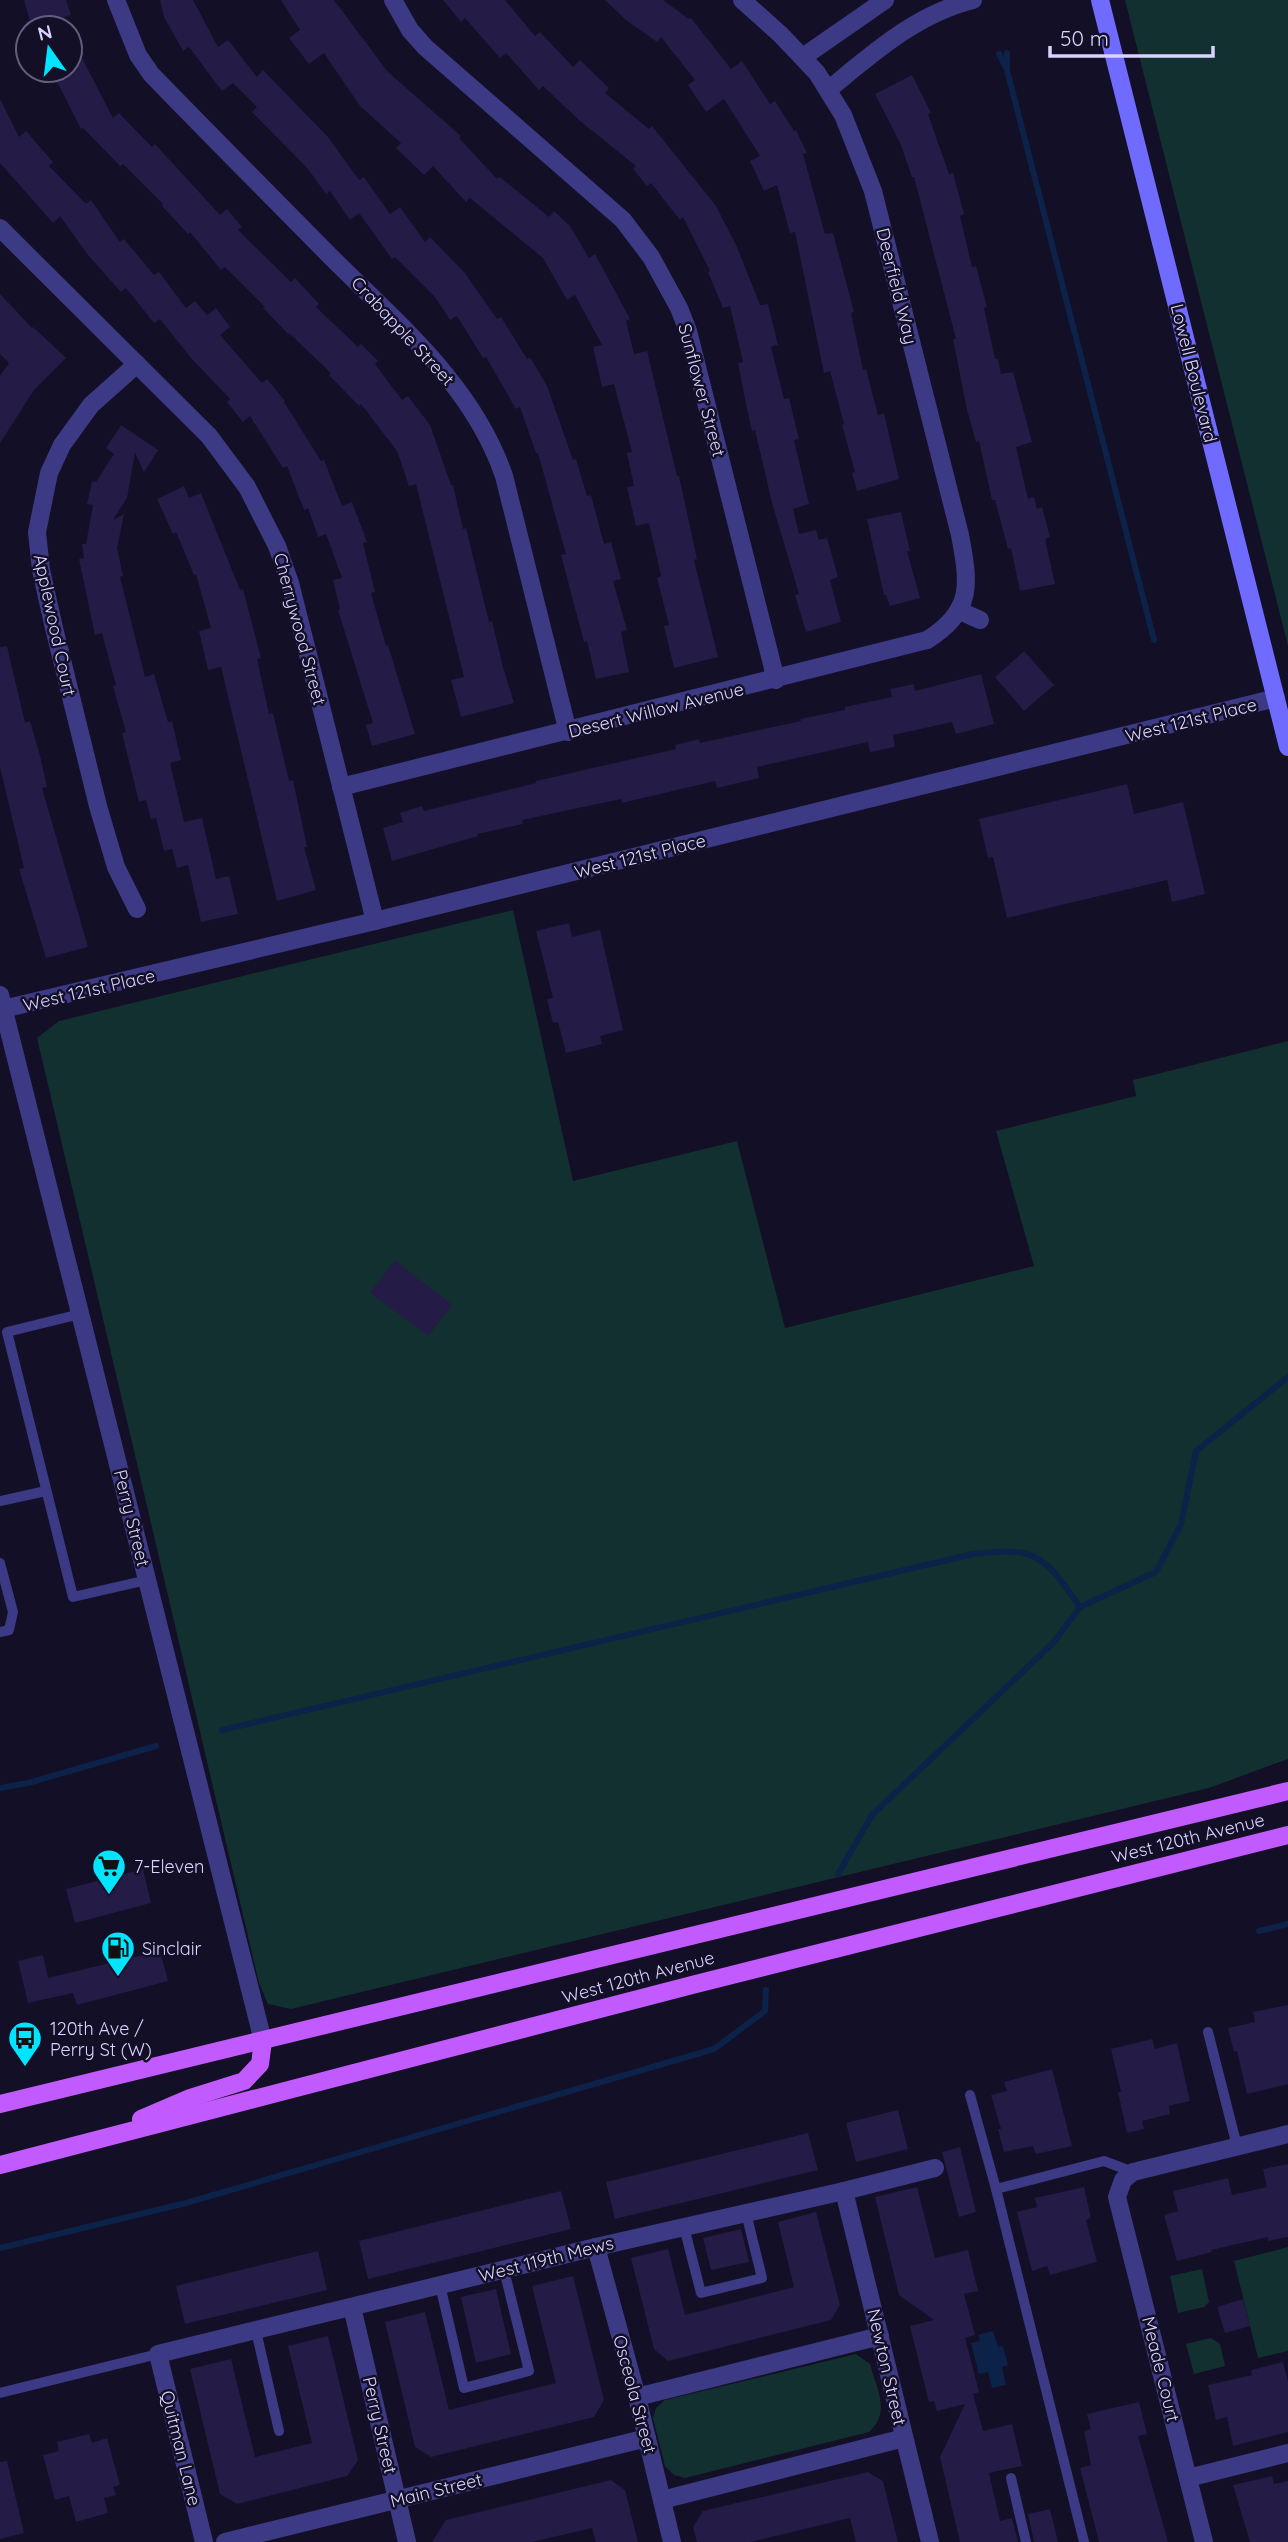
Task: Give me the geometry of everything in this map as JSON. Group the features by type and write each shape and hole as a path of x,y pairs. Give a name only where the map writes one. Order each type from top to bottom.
{"main road":[{"name":"Lowell Boulevard","path":"1100,0 1288,747"},
{"name":"West 120th Avenue","path":"0,2104 1288,1790"},
{"name":"West 120th Avenue","path":"0,2165 692,1984 1288,1835"},
{"path":"90,2142 190,2098 244,2081 260,2064 263,2041"}],"street":[{"name":"Crabapple Street","path":"116,0 138,55 151,74 433,358 477,415 504,476 568,732"},
{"name":"Sunflower Street","path":"393,0 410,30 425,47 623,220 656,267 679,308 688,331 776,680"},
{"name":"Deerfield Way","path":"741,0 803,57 828,90 843,115 873,191 960,535 967,571 965,599 960,611"},
{"path":"803,57 885,0"},
{"path":"828,90 902,32 933,13 973,0"},
{"name":"Cherrywood Street","path":"0,228 208,436 236,470 267,523 290,583 375,921"},
{"name":"Applewood Court","path":"136,363 91,405 62,445 49,473 37,532 41,570 98,806 116,867 136,909"},
{"name":"Desert Willow Avenue","path":"341,787 927,640 941,631 960,611"},
{"path":"960,611 980,620"},
{"name":"West 121st Place","path":"2,1002 375,921 1276,698"},
{"name":"Perry Street","path":"2,1002 263,2041"},
{"path":"1133,2172 1288,2134"},
{"name":"West 119th Mews","path":"158,2354 934,2168"},
{"name":"Meade Court","path":"1133,2172 1123,2180 1117,2197 1204,2542"},
{"name":"Newton Street","path":"844,2191 930,2542"},
{"name":"Osceola Street","path":"596,2247 637,2397 672,2542"},
{"name":"Perry Street","path":"352,2307 407,2542"},
{"path":"637,2397 880,2336"},
{"name":"Quitman Lane","path":"158,2354 204,2542"},
{"name":"Main Street","path":"225,2542 647,2438"},
{"path":"662,2500 904,2438"},
{"path":"1188,2478 1288,2453"}],"lane":[{"path":"80,1314 3,1333 73,1597 147,1580"},
{"path":"0,1502 46,1491"},
{"path":"0,1563 13,1612 9,1630 0,1632"},
{"path":"1208,2032 1237,2146"},
{"path":"971,2095 1084,2542"},
{"path":"996,2189 1104,2161 1133,2172"},
{"path":"684,2227 701,2293 762,2278 746,2213"},
{"path":"440,2286 464,2388 529,2371 504,2270"},
{"path":"256,2331 279,2431"},
{"path":"0,2393 158,2354"},
{"path":"1011,2478 1026,2542"}],"green space":[{"path":"1125,0 1288,0 1288,646"},
{"path":"513,910 573,1181 737,1141 785,1328 1034,1266 996,1131 1136,1096 1133,1080 1288,1041 1288,1759 1209,1788 291,2009 268,2004 259,1983 37,1038 59,1021"},
{"path":"1288,2247 1288,2351 1258,2358 1234,2261"},
{"path":"1202,2269 1209,2302 1204,2307 1178,2313 1170,2276"},
{"path":"1211,2338 1220,2344 1225,2366 1194,2374 1186,2344"},
{"path":"856,2354 870,2364 879,2392 879,2417 869,2432 685,2478 674,2475 665,2466 653,2418 656,2408 665,2400"}],"water":[{"path":"993,2331 998,2347 1003,2346 1008,2365 1002,2367 1006,2385 992,2388 988,2372 979,2374 971,2343 980,2341 978,2335"}],"building":[{"path":"24,0 66,0 71,14 28,14"},
{"path":"160,0 193,0 218,47 228,40 257,77 263,70 328,137 359,180 364,177 390,214 400,207 425,242 430,237 465,273 497,319 501,317 527,359 530,357 547,386 573,460 576,459 587,496 591,495 604,544 611,542 621,579 613,581 627,630 621,632 629,672 596,679 561,555 566,554 538,453 520,407 516,409 486,357 483,358 457,316 450,320 435,297 395,257 392,259 359,213 350,220 330,191 326,194 308,169 252,112 257,107 233,83 222,91 189,47 183,51 164,17"},
{"path":"281,0 334,0 388,72 461,136 459,138 497,179 500,177 549,217 554,211 570,226 589,258 595,254 630,319 626,321 634,354 647,351 679,476 697,559 694,560 718,657 674,668 664,626 669,625 657,578 661,576 649,523 636,526 627,487 634,486 627,453 632,452 614,384 602,387 593,347 602,345 575,295 567,300 543,258 470,198 466,202 433,166 424,175 396,148 401,143 360,106 324,53 309,64 289,38 300,30"},
{"path":"443,0 505,0 535,36 540,32 573,67 580,60 609,88 605,93 649,129 652,126 716,206 737,247 760,305 768,304 778,345 771,347 784,399 789,398 799,439 794,440 809,504 793,509 799,534 816,530 819,540 827,538 838,577 830,580 841,622 806,632 795,595 799,594 772,503 755,430 752,431 738,363 743,362 730,306 723,308 708,272 710,271 683,217 680,220 651,183 647,186 633,169 636,166 580,121 543,86 539,90 506,53 500,58 465,18 461,22"},
{"path":"605,0 663,0 691,18 731,69 742,61 770,104 775,101 794,131 796,130 807,153 803,154 825,234 833,233 854,312 851,313 863,370 866,369 878,415 884,413 899,479 857,491 852,473 855,472 830,371 824,373 795,232 790,233 777,185 764,191 750,161 760,156 724,99 706,112 688,85 695,80 661,37 657,42 626,20"},
{"path":"84,62 113,118 119,113 152,147 155,144 220,215 227,209 242,227 238,230 291,282 295,278 319,304 316,307 358,347 361,344 378,361 375,364 402,400 408,396 430,425 453,485 463,529 466,528 489,622 492,621 514,703 461,717 451,680 464,677 416,484 409,486 397,451 361,404 359,406 329,375 331,373 288,334 225,267 221,270 190,232 188,234 123,164 120,166 83,128 81,129 58,84 84,84"},
{"path":"912,75 931,113 928,114 949,174 953,173 964,214 960,216 972,267 976,266 987,307 984,308 995,359 998,359 1001,374 1013,372 1032,442 1016,447 1028,499 1034,497 1037,509 1042,507 1050,537 1045,539 1055,584 1020,591 1011,548 1008,549 995,500 992,500 979,441 976,442 967,410 953,339 956,339 914,177 875,94"},
{"path":"0,99 19,137 26,131 53,162 49,166 86,204 91,200 120,242 124,239 154,275 159,272 186,308 195,301 207,315 216,308 230,327 220,335 262,383 267,379 285,401 321,461 324,460 342,506 352,502 367,542 363,543 375,592 371,593 415,734 372,746 366,725 373,723 338,610 340,609 333,580 342,578 326,534 318,537 308,508 304,510 287,466 283,468 250,416 243,422 227,402 230,399 191,358 160,319 154,323 126,288 121,292 88,255 60,216 53,223 0,163"},
{"path":"0,294 32,328 66,358 34,390 0,443 0,376 9,363 0,354"},
{"path":"121,425 158,450 144,472 135,453 127,498 113,520 124,514 117,548 123,576 120,577 145,677 154,674 168,722 172,721 181,760 170,763 184,822 202,818 216,879 229,876 238,914 201,922 188,865 177,868 172,849 164,851 156,818 151,819 146,800 139,802 122,733 126,732 113,686 116,685 102,633 95,635 79,559 84,558 82,544 86,544 93,505 87,504 92,481 96,482 114,454 106,448"},
{"path":"184,486 189,498 201,493 240,590 243,589 261,658 257,659 269,714 273,713 289,781 293,780 307,847 304,847 316,890 277,901 221,667 208,670 199,631 211,628 196,574 194,575 176,532 173,534 157,499"},
{"path":"901,512 910,551 907,551 920,598 890,606 884,595 867,519"},
{"path":"7,646 25,723 30,721 40,756 47,787 42,788 88,947 46,958 19,869 24,868 0,767 0,647"},
{"path":"1024,651 1054,685 1024,711 995,677"},
{"path":"981,674 994,724 956,734 952,722 893,735 895,747 870,752 868,742 757,767 759,778 717,788 715,781 622,803 621,799 522,820 523,824 477,834 478,836 392,861 383,828 403,822 400,813 422,806 424,811 536,781 676,749 675,745 699,739 700,743 845,710 845,707 892,697 890,689 914,684 915,691"},
{"path":"1127,784 1134,814 1183,802 1205,894 1172,902 1167,880 1007,918 993,857 988,858 979,819"},
{"path":"569,923 572,937 600,930 623,1030 600,1036 602,1044 566,1053 558,1022 553,1023 547,999 553,998 536,931"},
{"path":"395,1260 452,1305 428,1336 370,1293"},
{"name":"7-Eleven","path":"143,1869 151,1903 75,1923 66,1889"},
{"name":"Sinclair","path":"160,1951 168,1981 77,2005 73,1993 28,2003 18,1961 43,1955 48,1978"},
{"path":"1288,2005 1288,2084 1247,2094 1237,2051 1234,2052 1228,2028 1255,2022 1253,2012"},
{"path":"1152,2039 1155,2049 1177,2043 1190,2101 1169,2106 1170,2114 1142,2121 1144,2129 1127,2133 1111,2049"},
{"path":"1052,2069 1072,2146 1036,2154 1033,2146 1004,2152 998,2129 1001,2129 991,2095 1007,2091 1004,2082"},
{"path":"898,2110 908,2149 856,2162 846,2123"},
{"path":"808,2133 818,2170 615,2219 606,2182"},
{"path":"960,2147 976,2212 959,2217 942,2152"},
{"path":"1288,2164 1288,2237 1268,2241 1268,2237 1177,2261 1164,2215 1178,2211 1173,2191 1228,2178 1232,2195 1267,2187 1263,2169"},
{"path":"917,2187 935,2258 968,2250 978,2291 964,2294 975,2335 965,2338 979,2392 973,2394 983,2431 1012,2424 1022,2466 989,2473 1000,2521 1012,2518 1018,2542 960,2542 940,2457 965,2404 937,2411 934,2401 929,2402 910,2326 934,2320 899,2295 875,2197"},
{"path":"1084,2187 1091,2218 1086,2220 1097,2262 1050,2275 1047,2266 1032,2271 1017,2212 1037,2207 1035,2198"},
{"path":"561,2191 571,2229 368,2279 359,2241"},
{"path":"816,2212 840,2305 831,2320 668,2361 654,2349 631,2258 668,2249 685,2315 794,2287 778,2222"},
{"path":"741,2229 749,2262 711,2270 703,2238"},
{"path":"318,2251 327,2290 185,2324 176,2286"},
{"path":"573,2276 604,2400 594,2417 431,2457 415,2447 385,2322 425,2312 449,2410 556,2383 532,2286"},
{"path":"496,2289 511,2354 476,2363 461,2297"},
{"path":"1243,2299 1250,2326 1225,2333 1217,2307"},
{"path":"328,2336 358,2460 353,2468 347,2476 237,2504 220,2494 190,2369 231,2359 255,2457 312,2443 288,2346"},
{"path":"1283,2362 1288,2381 1288,2432 1233,2446 1227,2417 1216,2420 1208,2385 1252,2375 1251,2370"},
{"path":"1139,2402 1147,2434 1138,2436 1168,2542 1099,2542 1080,2468 1091,2465 1084,2431 1091,2429 1087,2414"},
{"path":"89,2434 92,2443 107,2438 120,2485 113,2487 116,2495 104,2498 108,2513 76,2522 69,2496 55,2500 43,2455 59,2451 57,2442"},
{"path":"7,2461 24,2533 0,2539 0,2462"},
{"path":"868,2472 883,2481 898,2542 856,2542 850,2518 751,2542 697,2542 693,2527 703,2511"},
{"path":"1272,2476 1274,2484 1288,2481 1288,2542 1250,2542 1233,2485"},
{"path":"611,2480 625,2490 638,2542 596,2542 592,2528 532,2542 432,2542 446,2520"},
{"path":"1050,2509 1058,2542 1034,2542 1028,2514"}],"waterway":[{"path":"1007,53 1007,68"},
{"path":"999,54 1007,70 1154,640"},
{"path":"838,1874 872,1815 1054,1642 1080,1607 1156,1572 1181,1524 1196,1451 1288,1377"},
{"path":"222,1730 973,1554 1012,1551 1037,1558 1054,1572 1080,1607"},
{"path":"0,1788 28,1783 156,1746"},
{"path":"1259,1931 1288,1924"},
{"path":"0,2248 186,2203 714,2049 765,2011 766,1990"}],"place":[{"name":"7-Eleven","path":"109,1896"},
{"name":"Sinclair","path":"118,1978"},
{"name":"120th Ave / Perry St (W)","path":"25,2068"}]}
